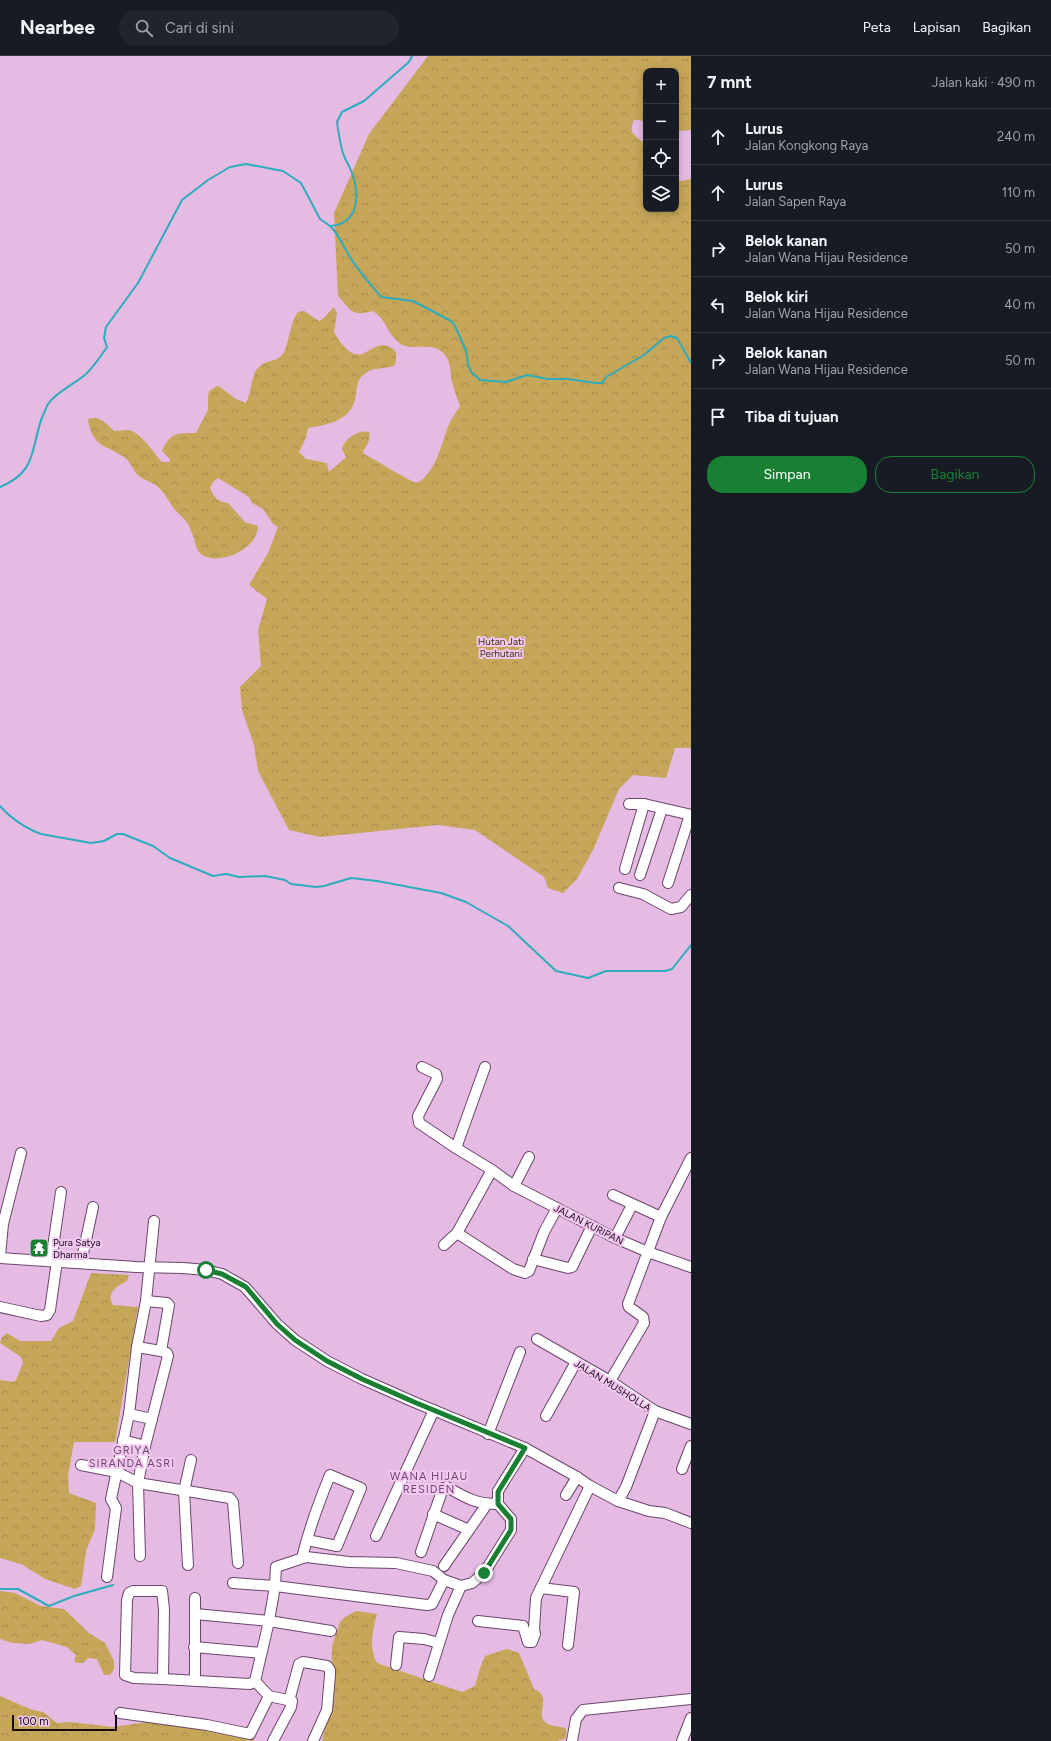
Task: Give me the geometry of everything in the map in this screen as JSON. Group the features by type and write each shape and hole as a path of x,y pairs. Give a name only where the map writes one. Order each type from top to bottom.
{"street":[{"path":"629,804 644,804 690,815 668,883"},
{"path":"625,869 644,804"},
{"path":"640,875 662,809"},
{"path":"619,888 643,894 671,909 681,907 691,895"},
{"name":"JALAN KURIPAN","path":"422,1067 436,1074 437,1080 418,1116 419,1123 514,1186 615,1238 648,1252 691,1267"},
{"path":"456,1148 485,1068"},
{"path":"21,1153 5,1217 0,1257 206,1270 222,1274 246,1287 277,1324 295,1340 321,1357 362,1379 488,1434 525,1448 618,1501 665,1513 691,1523"},
{"path":"514,1186 529,1157"},
{"path":"610,1381 644,1323 643,1317 629,1307 628,1304 661,1217 691,1158"},
{"path":"444,1245 457,1233 492,1170"},
{"path":"0,1307 41,1316 48,1315 50,1310 61,1192"},
{"path":"613,1195 661,1217"},
{"path":"615,1238 632,1205"},
{"path":"81,1263 93,1207"},
{"path":"457,1233 519,1272 525,1274 529,1271 544,1232 557,1208"},
{"path":"107,1577 116,1508 111,1499 129,1414 137,1347 146,1301 148,1267 154,1221"},
{"path":"533,1259 568,1268 572,1267 592,1226"},
{"path":"146,1301 167,1303 169,1305 161,1350"},
{"name":"JALAN MUSHOLLA","path":"537,1339 610,1381 655,1411 691,1424"},
{"path":"137,1347 161,1350 167,1353 168,1356 145,1446 138,1483 140,1556"},
{"path":"488,1434 520,1352"},
{"path":"546,1416 576,1362"},
{"path":"376,1536 434,1410"},
{"path":"618,1501 626,1487 655,1411"},
{"path":"129,1414 152,1419"},
{"path":"123,1440 145,1446"},
{"path":"682,1469 691,1446"},
{"path":"163,1679 164,1609 162,1591 133,1591 129,1594 127,1600 125,1675 134,1678 250,1684 255,1680 260,1653 269,1621 275,1586 276,1567 304,1557 349,1562 396,1563 433,1571 444,1580 461,1586 472,1582 484,1573 511,1530 511,1519 498,1504 498,1492 525,1448"},
{"path":"188,1565 184,1491 191,1460"},
{"path":"80,1464 117,1472 138,1483 230,1498 233,1502 238,1563"},
{"path":"304,1557 306,1540 330,1475 361,1488 337,1546 306,1540"},
{"path":"566,1495 577,1477"},
{"path":"478,1621 523,1626 528,1642 532,1642 536,1634 534,1629 536,1598 590,1486"},
{"path":"421,1552 441,1491 445,1487 466,1498 487,1504 498,1504"},
{"path":"444,1566 487,1504"},
{"path":"433,1514 469,1530"},
{"path":"233,1583 275,1586 427,1605 432,1604 435,1600 444,1580"},
{"path":"429,1676 448,1615 461,1586"},
{"path":"541,1588 574,1592 568,1645"},
{"path":"195,1598 195,1681"},
{"path":"194,1614 269,1621 331,1631"},
{"path":"396,1665 399,1637 424,1639 440,1643"},
{"path":"194,1648 260,1653"},
{"path":"273,1741 291,1707 292,1701 290,1701 299,1664 303,1662 327,1666 330,1670 327,1710 313,1741"},
{"path":"255,1680 269,1696 290,1701"},
{"path":"120,1713 207,1725 250,1734 269,1696"},
{"path":"572,1741 576,1719 583,1710 691,1699"},
{"path":"682,1741 691,1718"}],"green space":[{"name":"Hutan Jati Perhutani","path":"428,56 691,56 691,130 679,131 679,68 643,68 643,122 634,120 632,132 643,142 643,212 679,212 679,181 691,179 691,748 675,748 666,778 633,775 619,789 593,850 577,879 563,893 548,888 544,877 475,830 438,825 320,837 289,830 258,771 254,745 242,710 240,687 261,666 258,630 267,599 249,585 268,553 278,527 273,524 263,509 252,503 249,497 218,478 213,482 210,488 215,496 221,502 228,503 245,522 258,526 252,542 236,553 227,557 218,558 209,558 202,555 197,548 188,523 174,509 163,492 156,485 138,475 125,458 96,440 90,428 88,419 96,418 105,423 114,431 127,430 136,433 162,462 169,462 170,459 162,451 165,445 168,440 175,435 196,433 208,410 209,391 217,386 236,399 246,403 253,377 257,369 266,362 279,358 284,352 293,321 298,312 304,311 319,321 334,307 337,313 334,332 345,348 353,354 358,355 382,345 386,346 396,352 396,361 394,366 371,370 364,374 357,385 354,403 351,409 335,422 308,428 306,438 299,452 306,459 327,463 329,472 346,457 342,449 343,445 349,438 357,433 365,431 369,432 369,440 363,451 364,454 416,483 423,479 433,466 449,424 460,406 452,382 447,358 436,348 409,347 403,345 393,337 380,317 372,311 355,313 338,296 334,213 369,134"},
{"path":"91,1273 129,1275 127,1281 113,1290 111,1293 111,1300 113,1305 138,1307 115,1442 74,1442 68,1475 69,1493 96,1503 95,1529 86,1551 81,1586 75,1589 45,1579 21,1564 0,1558 0,1380 15,1382 23,1363 21,1357 0,1343 2,1337 7,1333 20,1341 51,1341 59,1328 73,1321"},
{"path":"0,1591 15,1593 41,1606 64,1609 89,1633 105,1643 114,1661 114,1669 110,1675 104,1675 97,1659 88,1658 83,1663 77,1663 74,1661 76,1655 67,1647 42,1640 30,1644 13,1643 0,1639"},
{"path":"356,1611 377,1614 372,1645 374,1657 377,1663 462,1692 475,1686 485,1656 507,1649 519,1653 534,1689 540,1692 542,1696 542,1718 547,1724 566,1729 566,1737 557,1741 322,1741 330,1710 332,1646 340,1622 345,1617"},
{"path":"0,1696 30,1709 43,1712 57,1723 70,1722 113,1727 161,1720 255,1738 253,1741 0,1741"}],"waterway":[{"path":"0,487 13,481 27,466 34,448 43,415 48,404 61,391 82,378 95,364 107,347 104,338 106,327 138,283 182,200 208,180 230,167 246,164 283,171 301,183 320,219 330,226 340,224 347,220 355,207 356,190 352,173 342,150 337,122 342,112 364,101 409,62 412,56"},
{"path":"330,226 338,236 354,264 381,297 413,301 451,321 455,326 466,351 471,372 480,380 506,382 527,375 548,379 568,379 602,383 606,377 644,355 664,338 671,336 677,338 691,363"},
{"path":"0,806 19,823 41,834 91,843 104,841 117,834 123,834 153,846 170,858 213,876 226,874 239,877 265,876 285,880 291,884 316,887 351,878 377,881 441,893 466,902 508,926 556,971 588,978 606,971 665,971 672,969 691,945"},
{"path":"0,1589 18,1589 49,1606 74,1596 113,1585"}],"place":[{"name":"Pura Satya Dharma","path":"39,1248"}],"district":[{"name":"GRIYA SIRANDA ASRI","path":"132,1456"},
{"name":"WANA HIJAU RESIDEN","path":"429,1482"}],"route":[{"path":"206,1270 222,1274 246,1287 277,1324 295,1340 327,1361 362,1379 414,1402 488,1434 525,1448 498,1492 498,1504 511,1519 511,1530 484,1573"}]}
